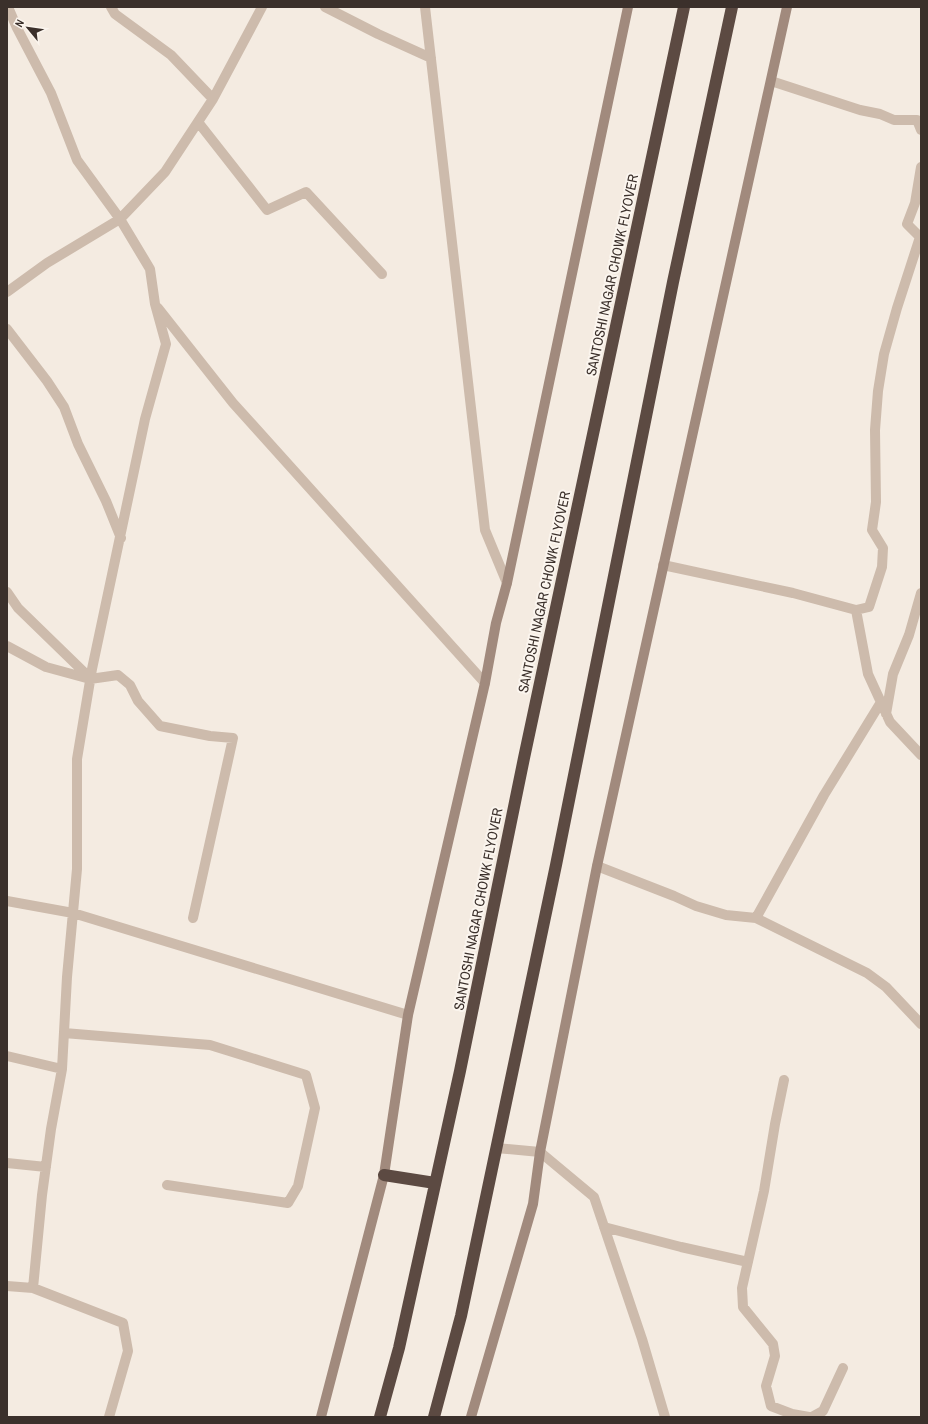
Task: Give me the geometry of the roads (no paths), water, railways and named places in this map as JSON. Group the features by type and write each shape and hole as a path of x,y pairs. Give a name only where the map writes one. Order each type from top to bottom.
{"highway":[{"name":"SANTOSHI NAGAR CHOWK FLYOVER","path":"380,1417 399,1348 460,1071 524,758 684,7"},
{"path":"434,1417 461,1316 556,865 673,282 732,7"},
{"path":"384,1176 435,1183"}],"street":[{"path":"8,7 17,28 51,93 77,160 120,219 150,270 155,304 166,344 146,419 90,679 77,759 76,869 67,977 62,1069 51,1128 46,1167 34,1288"},
{"path":"111,7 115,14 171,55 213,99"},
{"path":"7,292 47,263 120,219 165,172 213,99 262,7"},
{"path":"325,7 378,34 431,58"},
{"path":"425,7 485,530 507,583"},
{"path":"321,1417 384,1176 408,1015 485,683 496,623 507,583 628,7"},
{"path":"471,1417 533,1204 540,1152 596,866 787,7"},
{"path":"771,80 860,110 880,114 894,120 917,120 921,130"},
{"path":"198,122 267,210 306,192 382,274"},
{"path":"663,565 793,593 856,610 869,607 882,567 883,548 872,530 876,502 875,430 878,391 884,354 920,237 907,224 915,203 921,167"},
{"path":"155,304 233,404 485,683"},
{"path":"7,329 47,381 64,407 78,444 106,501 121,538"},
{"path":"7,592 18,608 90,679"},
{"path":"886,714 893,674 909,635 921,593"},
{"path":"856,610 868,674 890,722 921,755"},
{"path":"7,646 46,667 90,679 118,675 130,685 138,701 160,726 210,736 233,738 193,918"},
{"path":"756,918 827,789 881,702"},
{"path":"596,866 696,906 726,915 756,918 867,973 886,987 921,1024"},
{"path":"7,901 73,913 408,1015"},
{"path":"64,1033 210,1045 306,1075 316,1108 298,1186 288,1203 167,1185"},
{"path":"7,1056 62,1069"},
{"path":"784,1080 764,1191 742,1288 743,1307 773,1344 775,1356 766,1386 771,1406 792,1414 809,1417"},
{"path":"496,1148 540,1152 594,1198 642,1339 665,1417"},
{"path":"7,1163 46,1167"},
{"path":"604,1227 680,1247 748,1262"},
{"path":"7,1286 34,1288 123,1323 128,1351 109,1417"},
{"path":"812,1417 823,1411 843,1368"}]}
